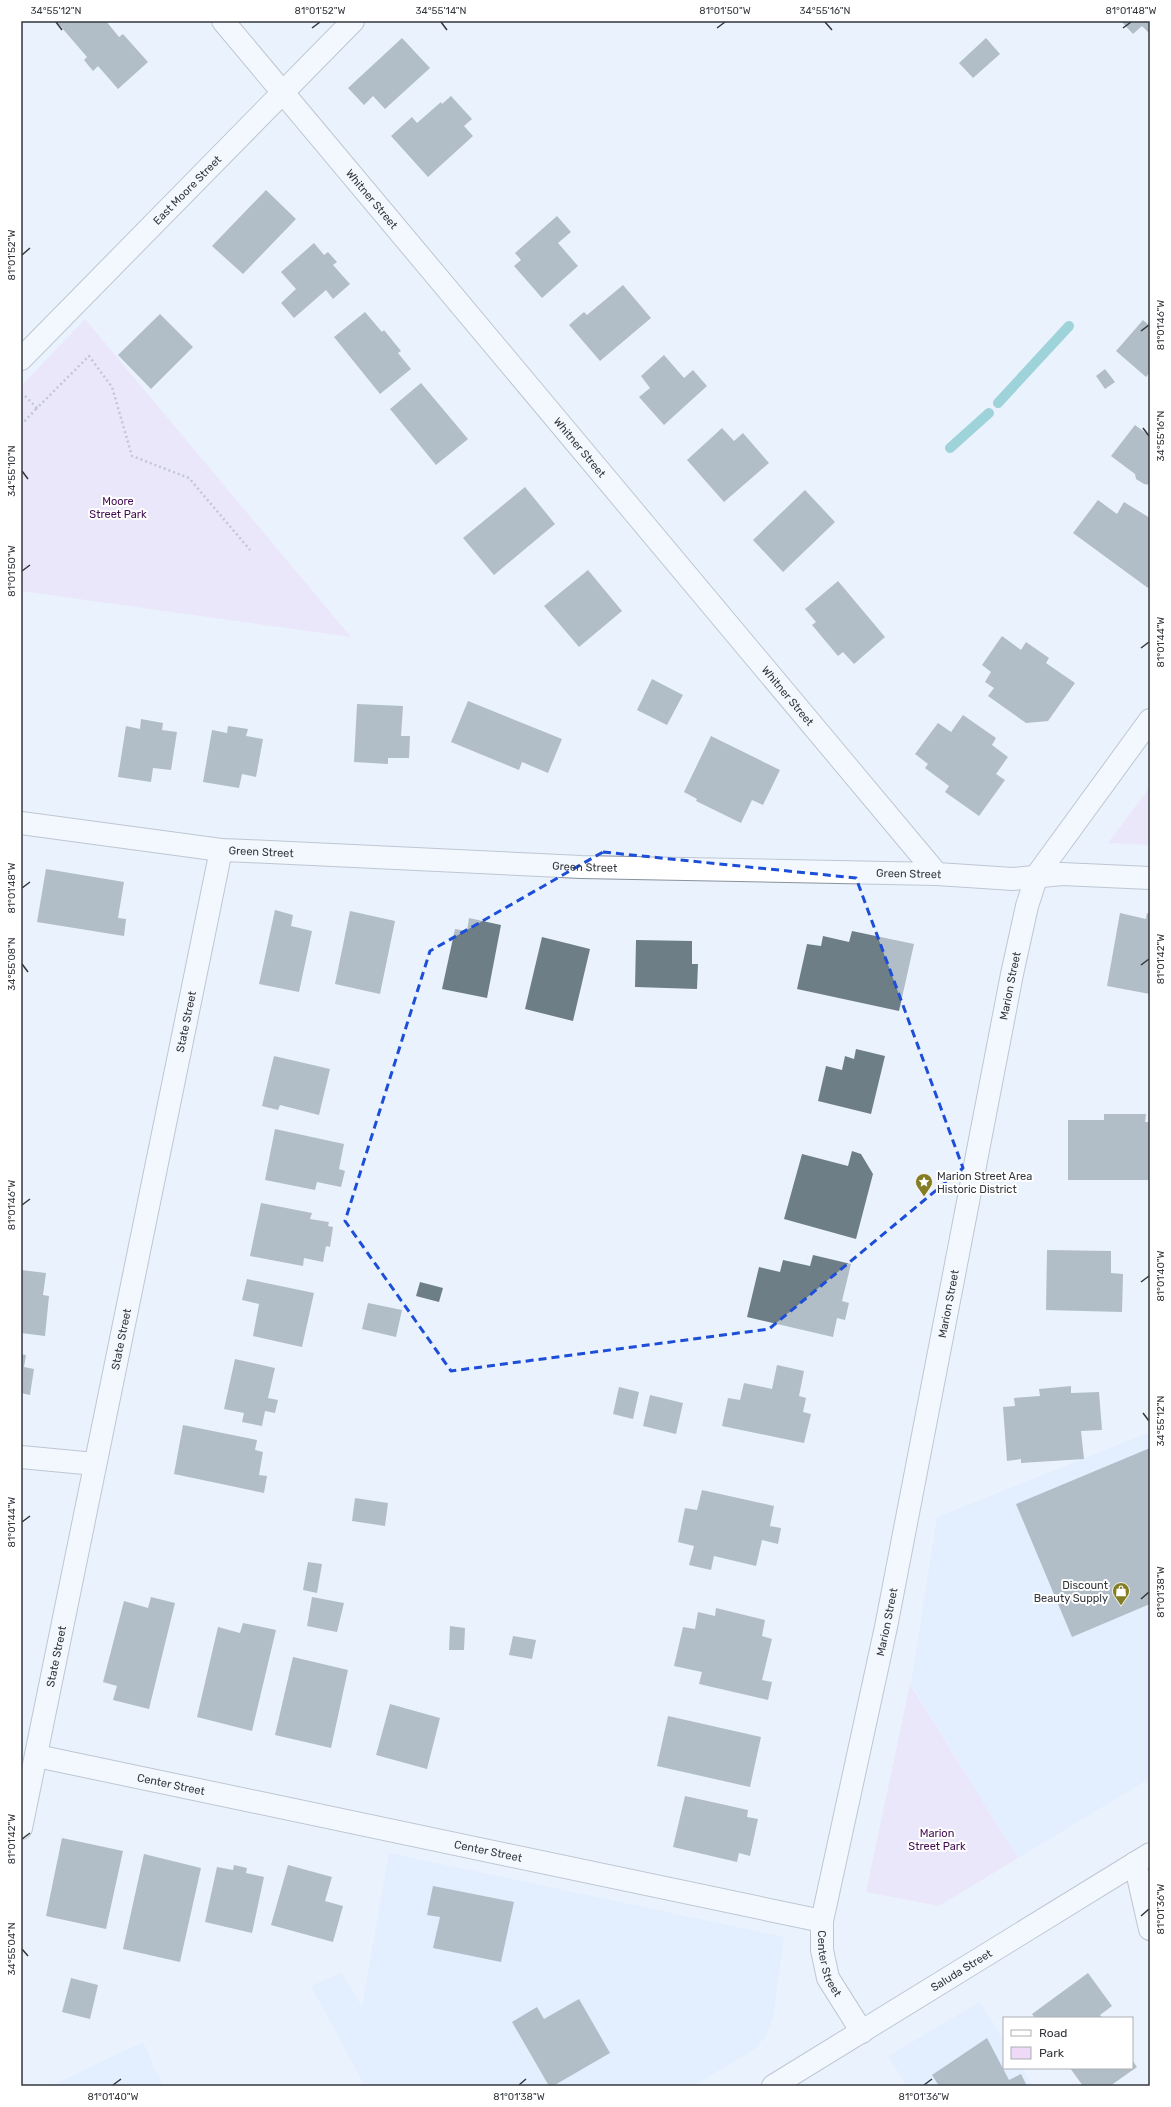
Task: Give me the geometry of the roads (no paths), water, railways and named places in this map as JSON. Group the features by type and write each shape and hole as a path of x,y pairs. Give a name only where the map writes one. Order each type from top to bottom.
{"street":[{"name":"Whitner Street","path":"223,21 284,92 937,874"},
{"name":"East Moore Street","path":"21,359 353,21"},
{"name":"Marion Street","path":"822,1921 886,1627 1027,906 1037,876 1150,720"},
{"name":"Green Street","path":"21,823 221,850 581,867 937,874 1013,879 1062,874 1150,878"},
{"name":"State Street","path":"21,1828 37,1756 221,850"},
{"path":"21,1457 96,1464"},
{"name":"Center Street","path":"37,1756 822,1921 822,1950 828,1978 862,2032"},
{"path":"1143,1858 1150,1929"},
{"name":"Saluda Street","path":"773,2086 1143,1858"}],"waterway":[{"path":"998,403 1069,326"},
{"path":"950,448 989,413"}],"place":[{"name":"Marion Street Area Historic District","path":"924,1197"},
{"name":"Discount Beauty Supply","path":"1121,1606"}],"park label":[{"name":"Moore Street Park","path":"118,507"},
{"name":"Marion Street Park","path":"937,1839"}]}
